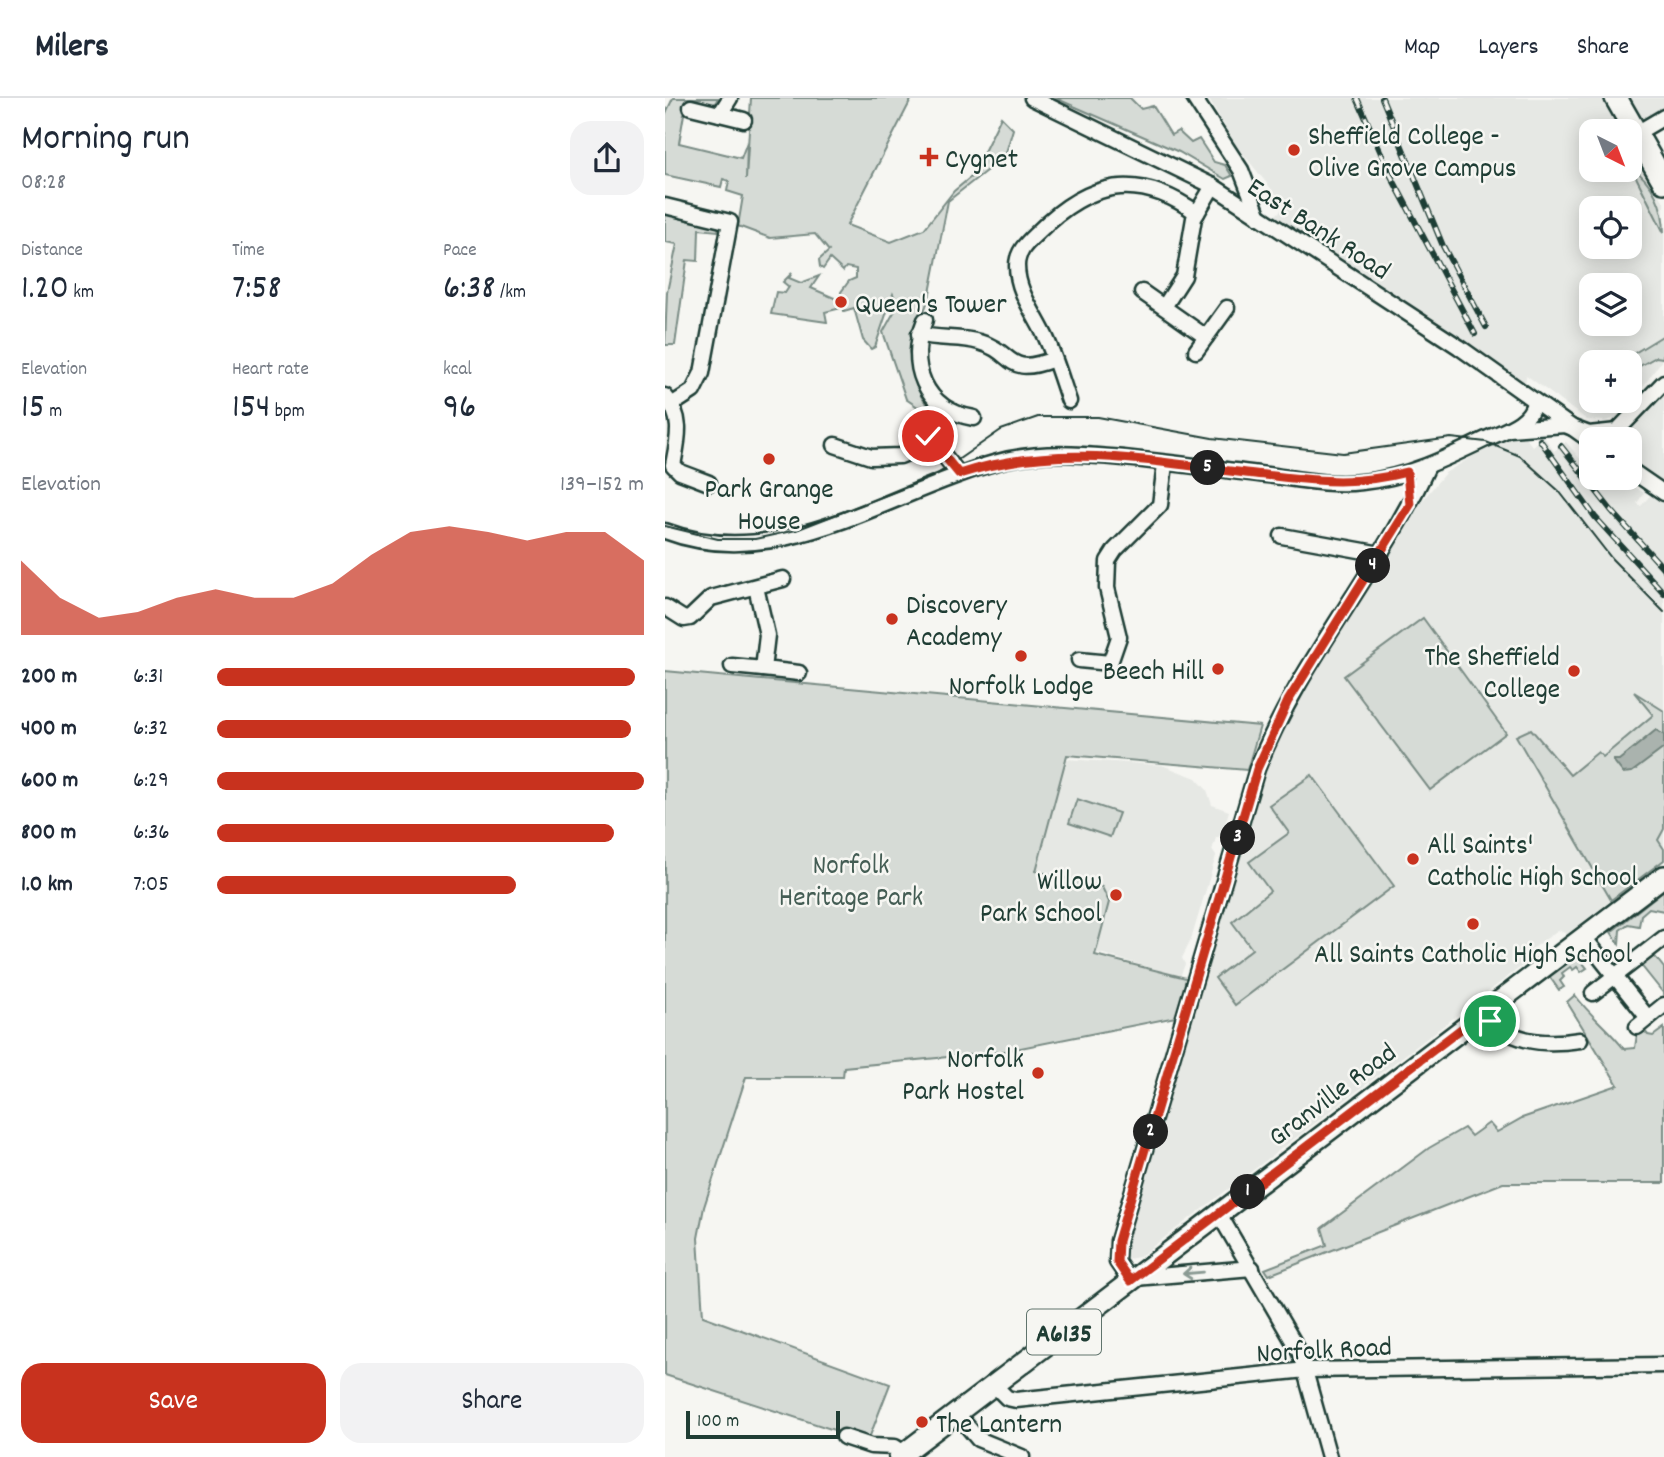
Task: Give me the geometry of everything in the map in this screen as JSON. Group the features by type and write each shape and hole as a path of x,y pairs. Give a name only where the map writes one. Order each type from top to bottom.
{"highway":[{"path":"1609,98 1625,119"},
{"path":"1616,98 1626,119"},
{"path":"1642,145 1664,181"}],"main road":[{"name":"Granville Road","path":"901,1455 1664,876"}],"street":[{"path":"720,114 730,98"},
{"name":"East Bank Road","path":"1032,98 1213,186 1459,347 1579,434"},
{"path":"1193,98 1241,170 1259,217"},
{"path":"691,107 744,120"},
{"path":"1642,123 1664,117"},
{"path":"1231,198 1240,186 1241,170"},
{"path":"1164,307 1184,276 1197,213 1213,186"},
{"path":"1069,401 1054,359 1019,280 1017,266 1024,246 1075,201 1117,188 1160,191 1197,213"},
{"path":"665,206 730,222 702,373 693,391 669,400 680,424 669,463 680,472 709,483"},
{"path":"1142,292 1206,337"},
{"path":"1196,351 1227,308"},
{"path":"969,412 935,397 923,380 915,357 922,327 979,342 1009,362 1025,367 1054,359"},
{"path":"1622,427 1664,382"},
{"path":"665,531 710,543 751,543 782,538 834,523 959,474 1001,461 1055,454 1313,482 1362,482 1428,466 1508,429 1530,414 1534,402"},
{"path":"1508,429 1565,425"},
{"name":"East Bank Road","path":"1565,425 1579,430"},
{"path":"835,444 871,457 900,456 931,439 959,474"},
{"path":"1079,660 1110,663 1119,637 1107,588 1108,561 1115,550 1160,505 1165,464"},
{"path":"1252,1268 1132,1280 1117,1262 1116,1249 1257,769 1288,701 1381,554 1410,505 1428,466"},
{"path":"1407,472 1410,505"},
{"path":"1642,478 1664,493"},
{"path":"1282,536 1381,554"},
{"path":"665,607 684,619 690,618 711,598 783,579"},
{"path":"756,587 768,635 763,669"},
{"path":"732,666 799,673"},
{"path":"1583,936 1615,976 1642,1022 1664,1005"},
{"path":"1593,993 1664,938"},
{"path":"1482,1013 1499,1029 1520,1039 1552,1045 1580,1040"},
{"path":"1219,1214 1300,1353 1329,1457"},
{"name":"Norfolk Road","path":"994,1385 1007,1398 1016,1400 1306,1370 1664,1365"},
{"path":"957,1413 978,1438 1021,1457"},
{"path":"844,1437 871,1446 895,1447 901,1455"}],"shaded area":[{"path":"1208,98 1601,98 1614,119 1579,119 1579,182 1642,182 1642,165 1664,202 1664,357 1642,388 1642,350 1579,350 1579,413 1622,413 1605,421 1587,420 1526,375 1525,388 1275,216 1285,206 1236,145"},
{"path":"1620,98 1664,98 1664,120 1643,132 1642,119 1634,119"},
{"name":"All Saints' Catholic High School","path":"1664,387 1664,860 1567,934 1558,930 1523,956 1522,966 1139,1257 1128,1259 1125,1250 1260,780 1280,730 1422,501 1445,473 1498,441 1523,434 1532,446 1544,437 1554,451 1566,442 1579,458 1579,490 1639,490 1644,493 1637,503 1641,506 1660,484 1642,472 1642,427 1626,427"},
{"path":"1656,730 1664,735 1664,748 1632,772 1623,773 1613,760 1619,760"},
{"name":"Willow Park School","path":"1065,759 1162,765 1196,778 1207,790 1212,805 1229,811 1222,835 1216,838 1212,850 1216,856 1191,940 1182,958 1185,964 1180,977 1107,955 1017,934"}],"green space":[{"path":"673,98 718,98 713,107 691,103 684,114 679,143 741,158 747,142 746,179 751,98 912,98 847,225 891,242 924,229 954,191 972,176 1001,117 1013,129 1005,156 948,201 929,298 909,351 921,396 937,420 906,399 883,332 898,305 893,294 875,347 871,349 863,340 854,308 844,311 841,292 849,281 856,278 856,269 846,267 843,271 830,259 823,269 820,267 819,260 829,251 815,234 770,238 738,226 743,196 727,191 729,181 723,179 721,187 665,175 665,115"},
{"path":"1055,98 1130,98 1141,109 1153,106 1171,135 1178,131 1191,143 1199,139 1214,162 1225,165 1232,176 1225,179 1179,152"},
{"path":"1642,176 1656,196 1664,233 1638,182 1642,182"},
{"path":"665,214 719,227 718,231 699,229 698,261 687,260 675,345 665,345 667,292 677,244 665,242"},
{"path":"792,273 789,278 801,283 819,276 811,288 839,300 841,308 825,312 827,322 771,314 776,292 785,293 789,287 783,282"},
{"path":"1664,335 1663,358 1656,357 1642,365 1642,350 1640,350"},
{"path":"1423,618 1506,733 1430,790 1344,676"},
{"name":"Norfolk Heritage Park","path":"665,671 1260,726 1247,770 1067,755 1036,871 1102,887 1109,902 1095,955 1190,979 1181,1016 1000,1052 844,1067 843,1077 746,1077 704,1207 698,1238 703,1316 890,1384 868,1441 665,1375"},
{"path":"1634,692 1664,711 1664,829 1658,840 1664,849 1664,860 1611,900 1516,736 1531,729 1570,775 1598,752 1603,757 1653,715"},
{"path":"1312,775 1394,886 1235,1005 1215,978 1252,949 1232,922 1270,891 1249,862 1289,833 1269,805"},
{"path":"1077,799 1119,813 1110,837 1069,823"},
{"path":"1664,890 1664,911 1649,908 1641,915 1639,926 1628,924 1620,930 1619,944 1611,932"},
{"path":"1583,953 1589,957 1582,962 1587,968 1581,972 1577,967 1573,970 1570,967 1562,973 1564,977 1560,981 1564,987 1559,990 1549,976"},
{"path":"1653,954 1664,968 1664,994 1640,964"},
{"path":"1575,995 1624,1049 1635,1048 1637,1034 1643,1029 1653,1036 1664,1028 1664,1183 1503,1183 1269,1275 1265,1269 1327,1245 1322,1228 1429,1148 1464,1128 1471,1136 1489,1123 1497,1132 1522,1118 1618,1085 1567,1002"}],"tram line":[{"path":"665,526 718,539 755,539 796,530 933,477 1001,430 1038,417 1098,417 1212,438 1343,453 1451,438 1486,442 1520,456 1559,491 1612,559 1664,612"}],"railway":[{"path":"1357,98 1391,176 1475,334"},
{"path":"1382,98 1443,246 1486,327"},
{"path":"1540,440 1595,517 1664,593"},
{"path":"1561,446 1611,510 1664,569"}],"place":[{"name":"Sheffield College - Olive Grove Campus","path":"1294,150"},
{"name":"Cygnet","path":"929,157"},
{"name":"Queen's Tower","path":"841,302"},
{"name":"Park Grange House","path":"769,459"},
{"name":"Discovery Academy","path":"892,619"},
{"name":"Norfolk Lodge","path":"1021,656"},
{"name":"Beech Hill","path":"1218,669"},
{"name":"The Sheffield College","path":"1574,671"},
{"name":"All Saints' Catholic High School","path":"1413,859"},
{"name":"Willow Park School","path":"1116,895"},
{"name":"All Saints Catholic High School","path":"1473,924"},
{"name":"Norfolk Park Hostel","path":"1038,1073"},
{"name":"The Lantern","path":"922,1422"}],"route":[{"path":"928,436 959,474 1014,458 1055,454 1109,457 1313,482 1362,482 1407,472 1410,505 1288,701 1257,769 1116,1249 1120,1269 1130,1281 1482,1013 1490,1021"}]}
